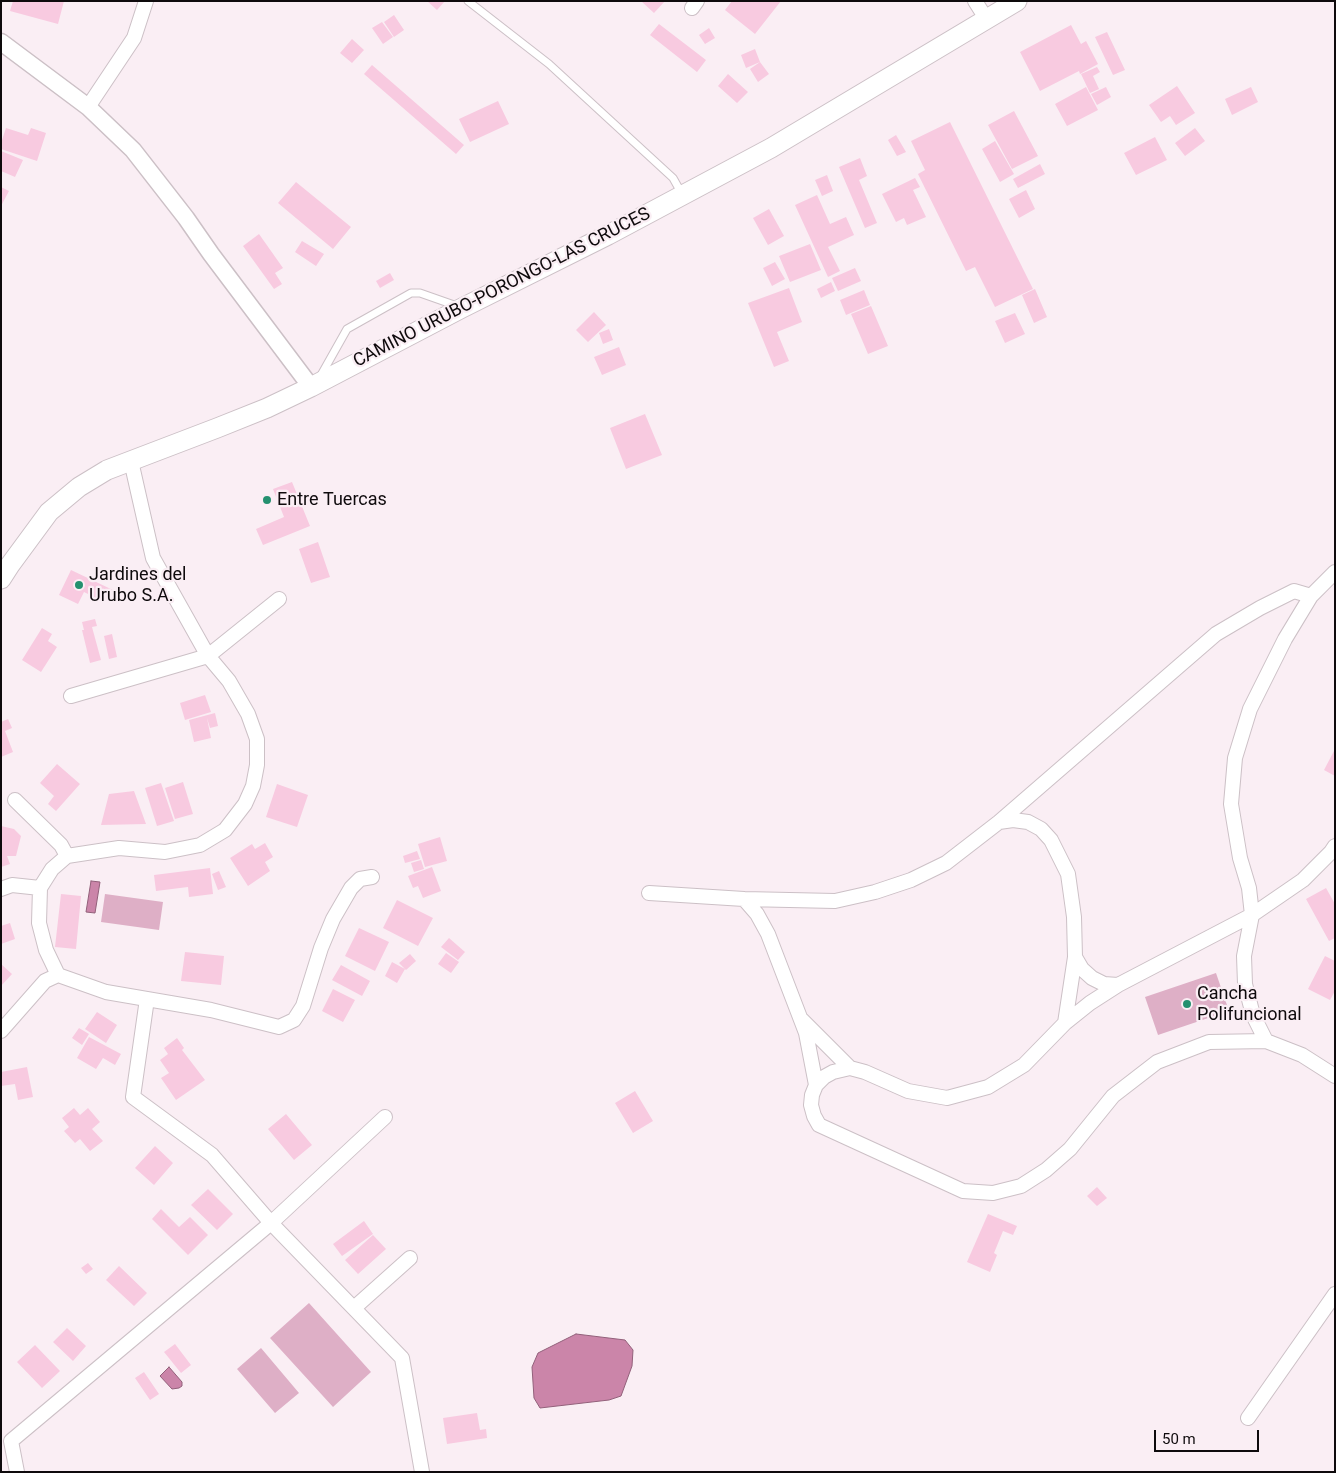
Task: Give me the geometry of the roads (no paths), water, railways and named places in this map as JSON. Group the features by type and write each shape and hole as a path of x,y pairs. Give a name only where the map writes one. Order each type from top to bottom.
{"main road":[{"name":"CAMINO URUBO-PORONGO-LAS CRUCES","path":"1,579 49,512 79,487 107,470 217,428 314,385 462,308 608,236 682,194 771,148 1017,1"}],"street":[{"path":"88,106 134,38 146,1"},
{"path":"975,1 987,20"},
{"path":"1,42 88,106 138,158 314,385"},
{"path":"131,461 153,558 208,656 228,681 248,714 257,740 257,766 253,786 245,804 225,830 200,845 165,852 119,848 67,856 52,869 40,888 39,923 46,950 58,974 106,992 211,1010 279,1027 294,1020 304,1006 321,948 333,919 356,883 360,879 372,877"},
{"path":"1266,1041 1253,1014 1245,984 1244,956 1252,914 1249,888 1240,858 1232,804 1235,758 1250,709 1284,638 1311,596 1335,572"},
{"path":"649,893 744,899 835,901 875,892 911,880 946,863 998,822 1216,634 1260,608 1294,591 1311,596"},
{"path":"70,696 208,656 279,599"},
{"path":"15,800 61,845 67,856"},
{"path":"998,822 1013,820 1028,822 1041,830 1051,840 1068,874 1074,917 1075,957 1066,1023"},
{"path":"1335,846 1303,880 1252,914 1118,985 1090,1003 1066,1023 1024,1065 988,1087 947,1098 908,1091 865,1072 850,1068 833,1072 824,1077 816,1085 811,1105 819,1125 963,1191 993,1193 1021,1186 1046,1170 1070,1149 1113,1096 1157,1062 1209,1042 1266,1041 1302,1056 1335,1076"},
{"path":"1,889 12,885 40,888"},
{"path":"744,899 757,914 768,934 806,1033 816,1085"},
{"path":"1075,957 1082,969 1092,978 1104,984 1118,985"},
{"path":"1,1031 46,982 58,974"},
{"path":"146,999 132,1097 212,1155 271,1223 402,1358 422,1472"},
{"path":"800,1017 850,1068"},
{"path":"17,1472 11,1441 271,1223 385,1117"},
{"path":"354,1308 410,1258"},
{"path":"1248,1418 1335,1294"}],"lane":[{"path":"468,1 548,64 673,178 682,194"},
{"path":"314,385 347,329 411,293 420,293 462,308"}],"place":[{"name":"Entre Tuercas","path":"267,500"},
{"name":"Jardines del Urubo S.A.","path":"79,585"},
{"name":"Cancha Polifuncional","path":"1187,1004"}]}
